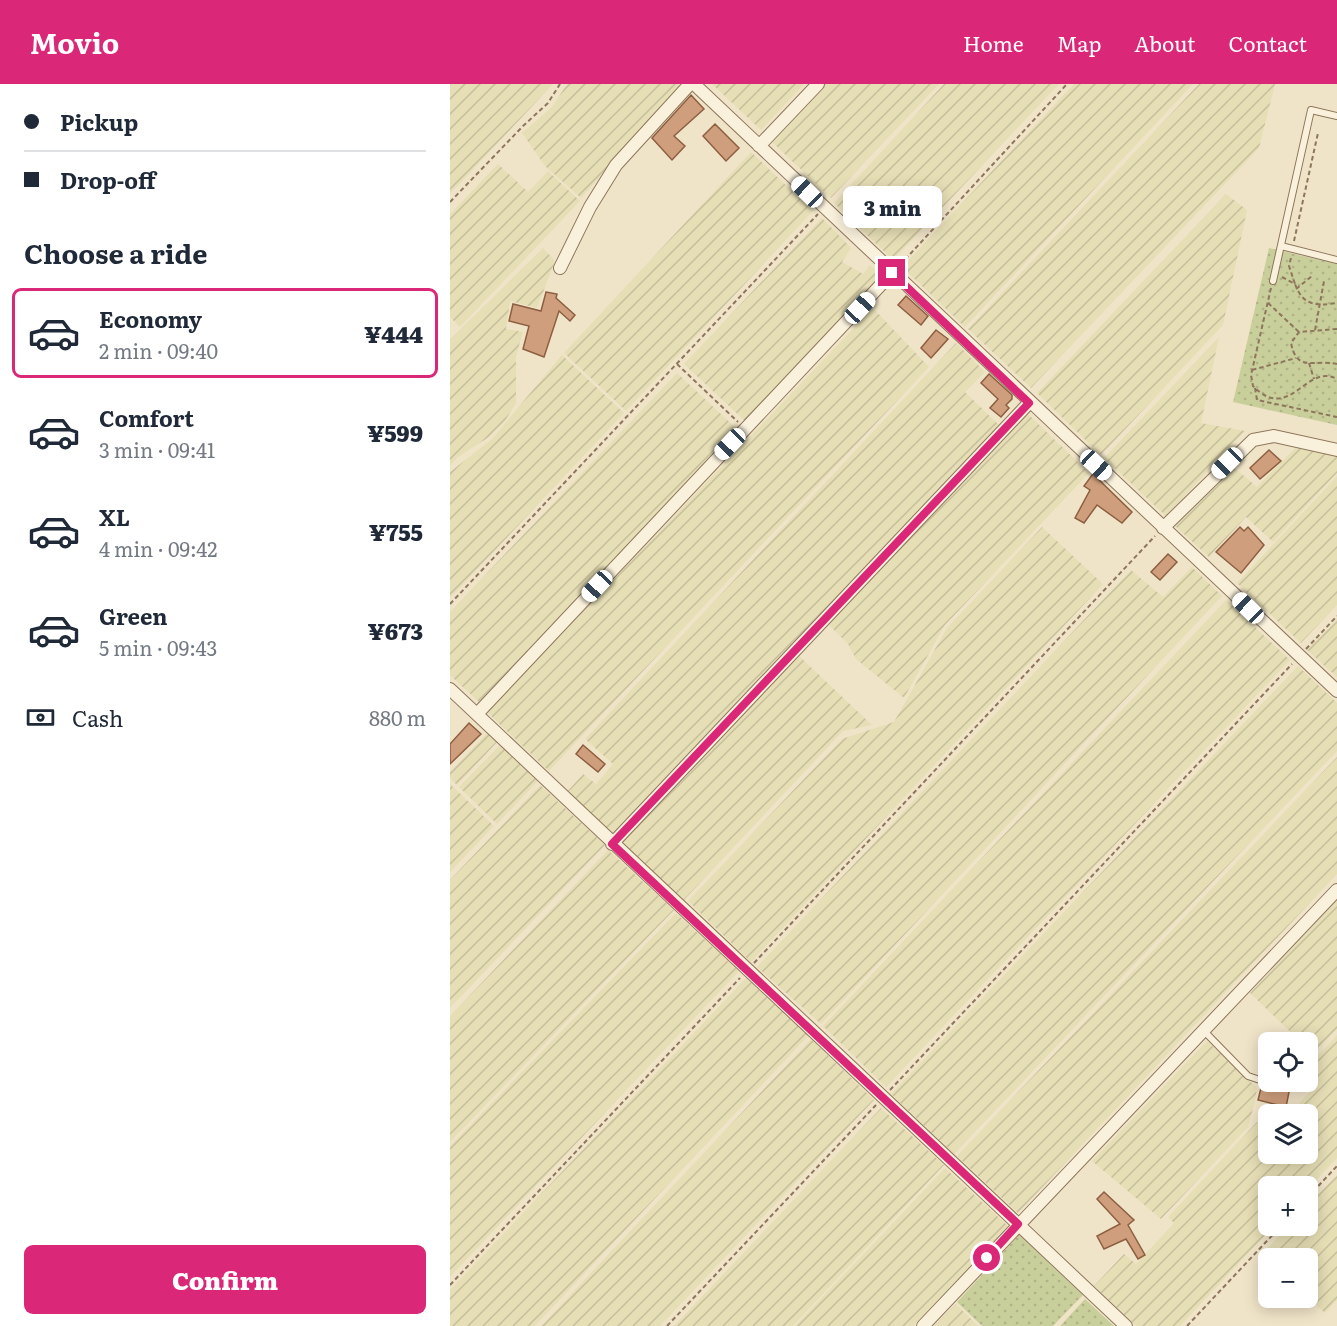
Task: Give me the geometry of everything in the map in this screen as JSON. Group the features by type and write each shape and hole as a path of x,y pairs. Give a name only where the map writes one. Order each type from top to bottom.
{"street":[{"path":"560,268 590,207 616,165 692,84 1337,691"},
{"path":"759,147 818,84"},
{"path":"477,714 892,273"},
{"path":"612,844 1029,403"},
{"path":"1163,528 1253,440 1274,436 1337,450"},
{"path":"450,689 1126,1326"},
{"path":"923,1326 1337,890"}],"lane":[{"path":"1273,281 1311,110 1337,116"},
{"path":"1281,246 1337,260"},
{"path":"1204,1031 1248,1076 1258,1080"}],"path":[{"path":"450,202 548,103 561,84"},
{"path":"892,273 1067,84"},
{"path":"1294,244 1318,133"},
{"path":"450,604 824,208"},
{"path":"1291,255 1289,266 1296,289 1306,303 1320,305 1337,303"},
{"path":"1296,289 1312,276"},
{"path":"1295,284 1284,277 1273,281 1252,371 1257,399 1337,417"},
{"path":"1315,330 1324,281"},
{"path":"1267,303 1299,332"},
{"path":"1337,329 1299,332 1291,343 1296,358 1303,363 1337,364"},
{"path":"1252,371 1296,358"},
{"path":"1309,363 1314,380"},
{"path":"677,364 745,429"},
{"path":"1255,388 1270,399 1282,399 1321,377 1337,379"},
{"path":"450,1285 1163,528"},
{"path":"667,1326 1337,616"},
{"path":"1318,1186 1337,1166"},
{"path":"1187,1326 1272,1236"}],"shaded area":[{"path":"450,84 553,84 450,194"},
{"path":"567,84 678,84 682,87 581,198 545,166 522,133 552,107"},
{"path":"712,84 804,84 761,130"},
{"path":"825,84 939,84 831,198 771,141"},
{"path":"944,84 1059,84 893,260 834,203"},
{"path":"1074,84 1193,84 965,327 902,267"},
{"path":"1199,84 1275,84 1259,148 1031,388 968,329"},
{"path":"751,152 813,211 626,411 564,353"},
{"path":"498,164 528,192 548,171 580,201 460,327 450,317 450,214"},
{"path":"1226,194 1247,210 1223,325 1101,455 1037,393"},
{"path":"822,218 851,248 842,262 863,274 870,265 882,275 745,421 684,364"},
{"path":"543,248 555,261 537,308 510,301 506,329 523,332 516,356 516,403 505,421 489,437 458,457 450,466 450,340"},
{"path":"873,308 929,367 549,771 487,712"},
{"path":"1219,337 1201,423 1245,431 1166,516 1104,458"},
{"path":"956,343 985,372 965,392 1000,426 614,836 566,793 583,774 596,784 613,764 585,739"},
{"path":"562,355 624,413 450,598 450,472 492,439"},
{"path":"677,373 738,430 479,702 450,675 450,612"},
{"path":"1028,414 1089,473 945,625 904,698 856,659 848,644 828,624"},
{"path":"1295,448 1337,455 1337,473 1273,542 1246,517 1209,557 1172,523 1230,464 1257,487"},
{"path":"1337,476 1337,605 1301,643 1237,583"},
{"path":"1042,527 1103,584 751,962 688,901 842,739 894,722 947,628"},
{"path":"1192,567 1222,596 821,1024 757,967 1131,570 1163,597"},
{"path":"1226,600 1290,660 886,1087 823,1026"},
{"path":"1337,619 1337,677 1307,650"},
{"path":"799,656 872,725 843,731 684,900 620,842"},
{"path":"1298,666 1337,703 1337,751 954,1154 891,1094"},
{"path":"488,732 498,741 457,785 450,778 450,772"},
{"path":"500,745 538,781 497,824 459,787"},
{"path":"1337,757 1337,874 1018,1213 957,1156"},
{"path":"450,784 494,826 450,872"},
{"path":"540,785 605,845 450,1008 450,880"},
{"path":"608,850 674,910 450,1142 450,1016"},
{"path":"1337,900 1337,1029 1318,1049 1318,1032 1291,1032 1250,993"},
{"path":"676,913 739,971 450,1277 450,1146"},
{"path":"746,978 809,1035 535,1326 450,1326 450,1290"},
{"path":"1337,1035 1337,1158 1318,1178 1318,1176 1258,1176 1258,1236 1265,1236 1180,1326 1136,1326 1094,1286 1124,1254 1136,1264 1174,1223 1168,1217 1257,1122 1258,1164 1318,1164 1318,1104 1299,1104 1309,1092 1318,1092 1318,1056"},
{"path":"811,1039 874,1100 660,1326 541,1326"},
{"path":"1207,1041 1257,1088 1255,1101 1248,1127 1161,1219 1092,1161"},
{"path":"881,1108 944,1165 793,1326 674,1326"},
{"path":"945,1168 1008,1226 913,1326 795,1326"},
{"path":"1337,1175 1337,1300 1325,1313 1318,1306 1318,1248 1268,1248 1279,1236 1318,1236 1318,1195"},
{"path":"956,1304 978,1326 934,1326"}],"green space":[{"path":"1269,248 1337,264 1337,425 1233,402"},
{"path":"1019,1235 1083,1295 1053,1326 982,1326 957,1302"},
{"path":"1085,1299 1114,1326 1060,1326"}],"building":[{"path":"691,95 704,109 674,136 685,146 672,160 652,138"},
{"path":"715,124 739,148 726,161 703,136"},
{"path":"546,292 557,294 556,298 575,315 570,321 559,311 544,357 523,349 529,326 509,321 513,304 541,311"},
{"path":"906,296 928,316 921,325 898,305"},
{"path":"936,330 948,339 931,358 921,348"},
{"path":"989,374 1012,395 1012,399 1006,405 1009,408 1001,417 990,408 998,399 981,383"},
{"path":"1269,450 1281,461 1260,479 1250,468"},
{"path":"1093,474 1132,512 1122,523 1097,505 1084,523 1075,518 1090,490 1084,486"},
{"path":"1240,527 1244,531 1248,527 1264,545 1241,573 1216,552"},
{"path":"1168,554 1177,562 1160,580 1151,572"},
{"path":"469,723 481,734 450,764 450,744"},
{"path":"583,745 605,764 598,772 576,754"},
{"path":"1260,1092 1289,1092 1287,1104 1258,1100"},
{"path":"1104,1192 1134,1220 1128,1225 1145,1255 1138,1259 1126,1239 1104,1249 1097,1236 1120,1224 1097,1199"}],"route":[{"path":"892,273 1029,403 612,844 1018,1224 987,1258"}]}
